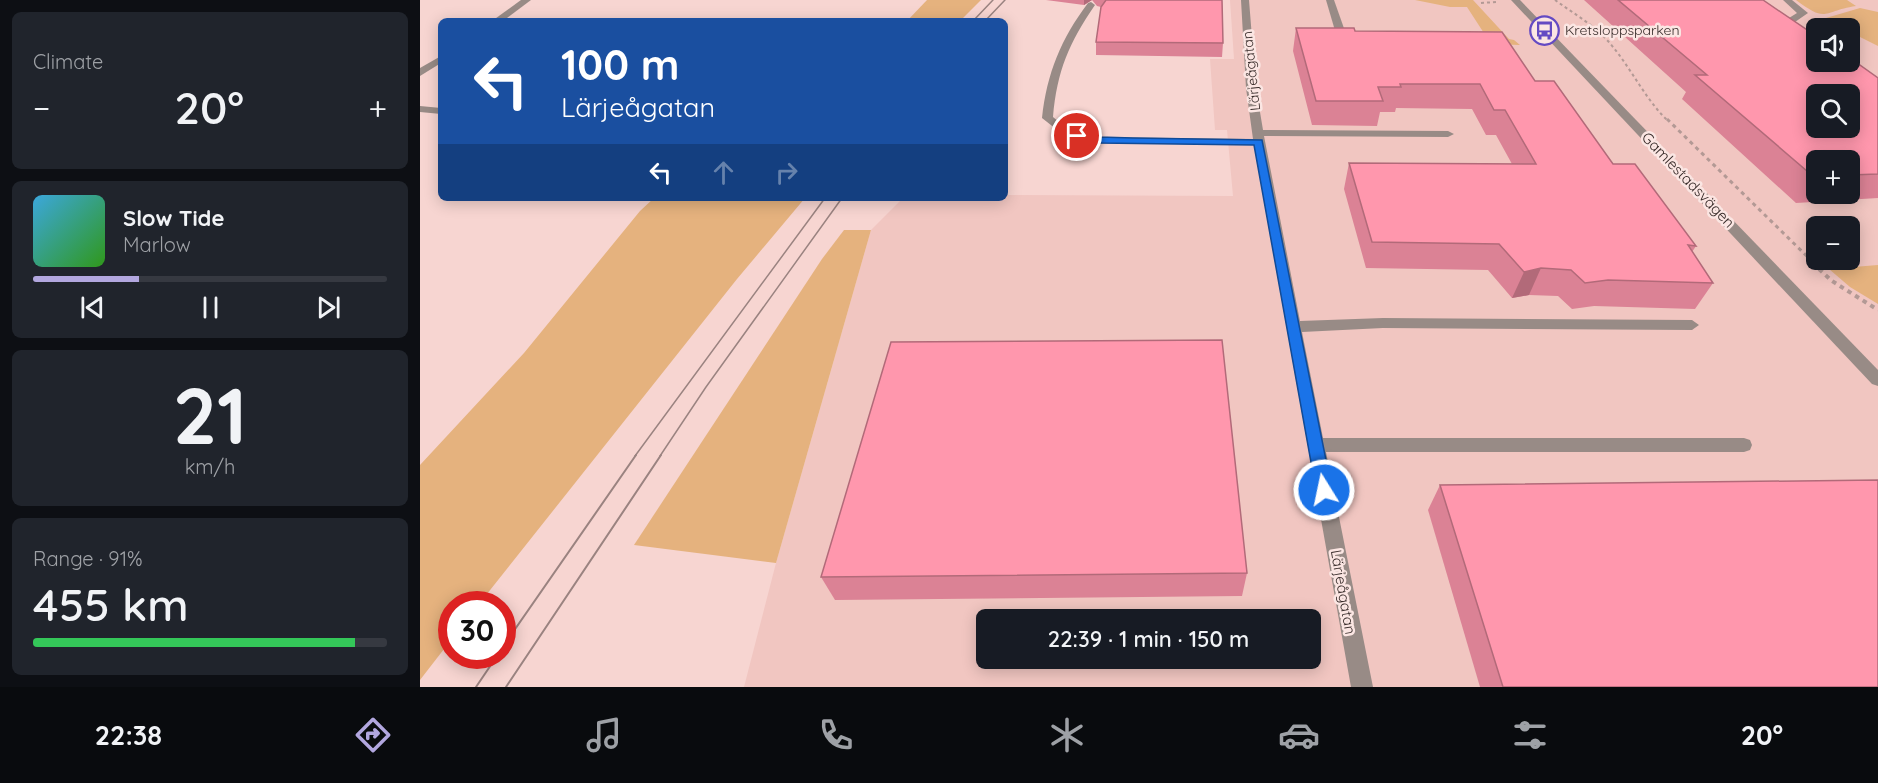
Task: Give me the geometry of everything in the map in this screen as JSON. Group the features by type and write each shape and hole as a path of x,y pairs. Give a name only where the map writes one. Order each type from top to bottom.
{"street":[{"path":"501,18 527,0"},
{"name":"Lärjeågatan","path":"1245,0 1258,138 1362,687"},
{"path":"1330,0 1341,34"},
{"name":"Gamlestadsvägen","path":"1515,0 1878,380"},
{"path":"1787,0 1803,13 1792,20"},
{"path":"1091,5 1064,43 1059,56 1047,118 1055,127 1077,136 1099,140 1448,134"},
{"path":"420,74 438,61"},
{"path":"420,109 438,111"},
{"path":"1293,327 1383,322 1692,325"},
{"path":"1860,361 1878,360"},
{"path":"1316,445 1744,445"}],"path":[{"path":"1555,0 1600,33 1619,56 1652,105 1832,281 1878,310"}],"shaded area":[{"path":"927,0 981,0 963,18 910,18"},
{"path":"1230,0 1878,0 1878,687 744,687 776,563 871,230 900,201 1008,201 1008,195 1233,196 1227,130 1215,130 1210,59 1234,59"},
{"path":"1415,0 1473,0 1509,39 1520,45 1491,44 1467,7 1450,7"},
{"path":"1796,0 1847,0 1856,6 1820,14"},
{"path":"1860,8 1878,12 1878,46 1860,37 1860,18 1826,18"},
{"path":"651,201 802,201 737,279 489,591 438,591 438,657 420,680 420,465 524,353 640,211"},
{"path":"844,230 871,230 776,563 634,545 822,259"},
{"path":"1878,265 1878,304 1850,287 1830,270 1860,270 1860,266"}],"building":[{"path":"1106,0 1222,0 1223,43 1096,42 1101,7"},
{"path":"1618,0 1763,0 1806,29 1806,72 1860,72 1860,65 1878,78 1878,174 1860,175 1860,150 1806,150 1806,170 1695,75 1707,75"},
{"path":"1296,28 1354,28 1355,31 1502,32 1535,81 1554,81 1613,164 1635,164 1696,246 1688,245 1713,283 1608,280 1585,283 1571,270 1541,268 1524,272 1499,244 1372,242 1349,163 1536,164 1505,110 1494,110 1480,84 1400,84 1401,87 1378,87 1383,101 1316,101"},
{"path":"1222,340 1247,573 821,577 891,342"},
{"path":"1878,480 1878,687 1503,687 1440,485"}],"tram line":[{"path":"976,18 993,0"},
{"path":"988,18 1005,0"},
{"path":"635,456 823,201"},
{"path":"660,456 706,387 840,201"},
{"path":"516,628 636,455"},
{"path":"506,687 661,455"},
{"path":"476,687 488,669"}],"place":[{"name":"Kretsloppsparken","path":"1544,30"}],"route":[{"path":"1077,136 1133,142 1259,142 1324,490"}]}
